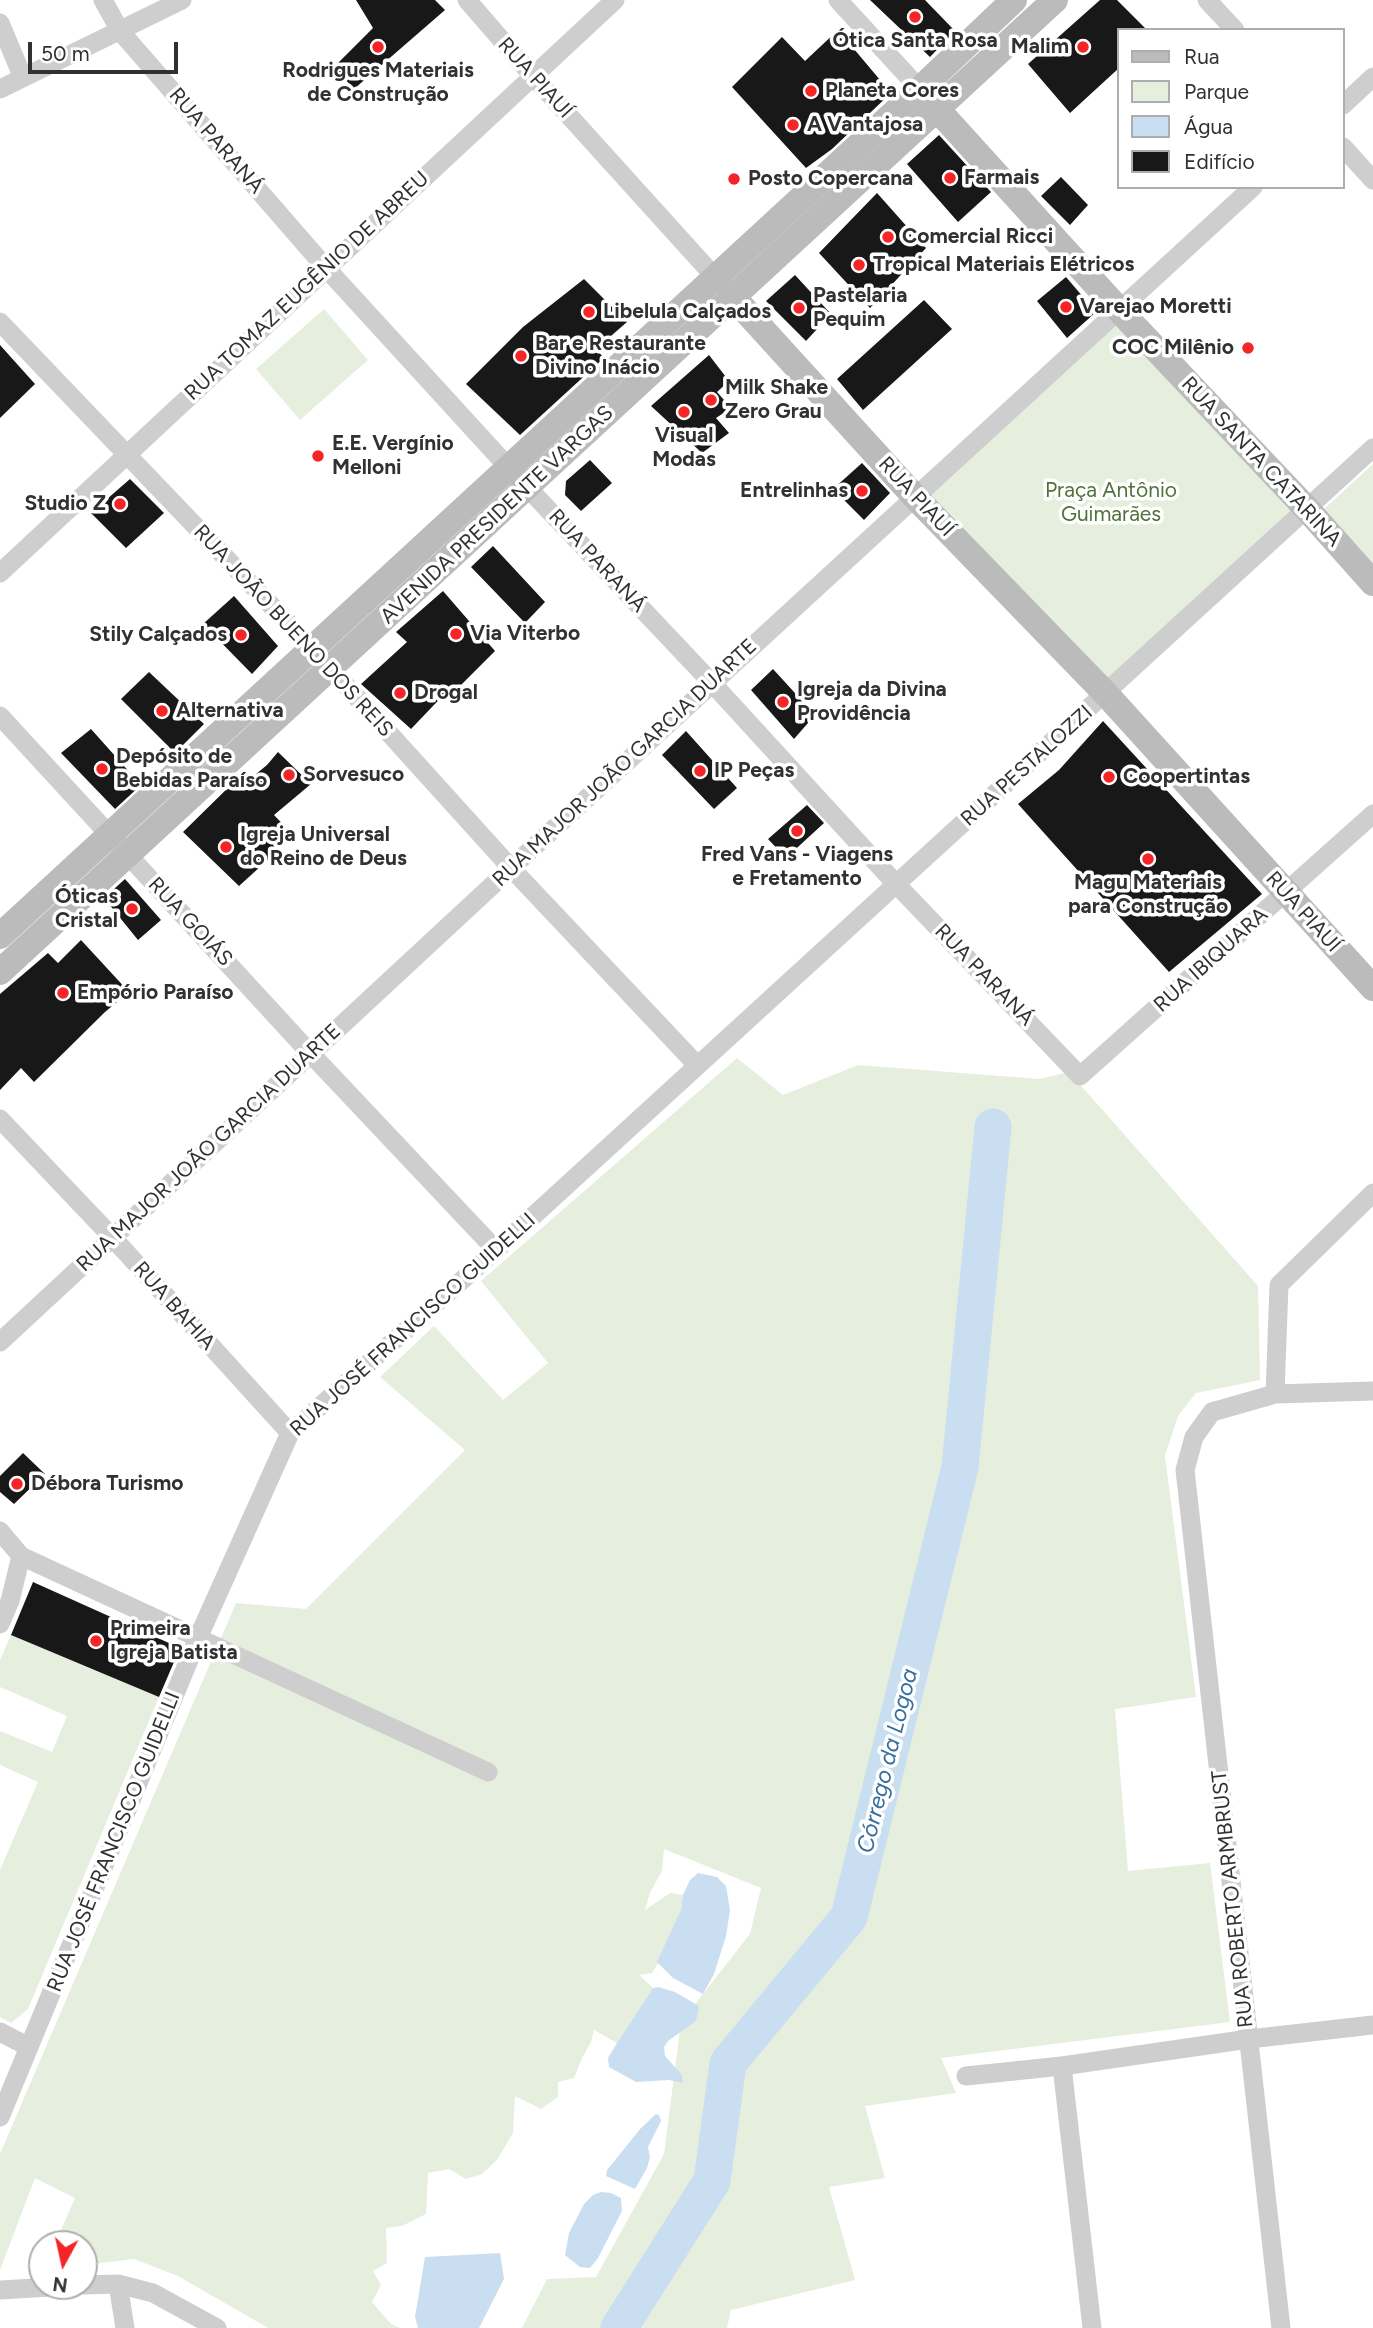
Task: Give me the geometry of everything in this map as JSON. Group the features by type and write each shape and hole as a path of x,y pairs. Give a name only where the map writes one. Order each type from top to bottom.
{"main road":[{"name":"AVENIDA PRESIDENTE VARGAS","path":"929,99 1014,0"},
{"name":"AVENIDA PRESIDENTE VARGAS","path":"0,936 509,468 724,287 929,99 1055,0"},
{"name":"RUA SANTA CATARINA","path":"929,99 1119,310 1373,583"},
{"name":"AVENIDA PRESIDENTE VARGAS","path":"0,972 527,487 724,287"},
{"name":"RUA PIAUÍ","path":"724,287 915,497 1105,694 1373,988"}],"street":[{"name":"RUA PARANÁ","path":"103,0 120,31 326,268 897,885 1080,1076"},
{"path":"0,89 183,0"},
{"name":"RUA PIAUÍ","path":"467,0 724,287"},
{"name":"RUA TOMAZ EUGÊNIO DE ABREU","path":"0,573 615,0"},
{"name":"RUA SANTA CATARINA","path":"838,0 929,99"},
{"path":"1207,0 1233,28"},
{"path":"0,23 23,78"},
{"path":"1345,103 1373,77"},
{"path":"1345,149 1373,180"},
{"name":"RUA MAJOR JOÃO GARCIA DUARTE","path":"0,1342 511,868 1251,189"},
{"name":"RUA JOÃO BUENO DOS REIS","path":"0,322 313,648 511,868 697,1065"},
{"name":"RUA PESTALOZZI","path":"679,1082 1373,448"},
{"name":"RUA GOIÁS","path":"0,716 311,1054 496,1250"},
{"name":"RUA IBIQUARA","path":"1080,1076 1373,814"},
{"name":"RUA JOSÉ FRANCISCO GUIDELLI","path":"0,2117 198,1638 289,1433 496,1250 679,1082"},
{"name":"RUA BAHIA","path":"0,1119 113,1238 289,1433"},
{"path":"1373,1193 1279,1285 1275,1394 1373,1396"},
{"name":"RUA ROBERTO ARMBRUST","path":"1275,1394 1212,1412 1194,1437 1185,1470 1281,2328"},
{"path":"0,1531 21,1556 488,1772"},
{"path":"0,1624 10,1601 21,1556"},
{"path":"966,2076 1373,2025"},
{"path":"0,2032 29,2047"},
{"path":"1062,2066 1092,2328"},
{"path":"118,2284 125,2328"},
{"path":"98,2285 118,2284 153,2293 218,2328"},
{"path":"0,2290 28,2288"}],"green space":[{"path":"324,309 368,360 300,420 256,369"},
{"name":"Praça Antônio Guimarães","path":"1119,310 1307,509 1106,694 915,497"},
{"path":"1373,464 1373,566 1323,510"},
{"path":"737,1058 783,1095 858,1065 1039,1079 1069,1072 1258,1286 1260,1380 1196,1393 1178,1416 1165,1456 1196,1697 1115,1709 1128,1871 1210,1863 1230,2022 941,2058 956,2093 865,2106 885,2178 829,2187 855,2280 731,2310 727,2328 522,2328 547,2279 596,2277 664,2154 681,2022 750,1934 761,1888 664,1849 662,1871 650,1893 645,1910 670,1893 683,1895 678,1931 652,1973 639,1975 653,1988 617,2043 594,2030 574,2078 558,2082 558,2097 541,2109 515,2096 513,2133 497,2160 482,2174 466,2179 449,2169 428,2173 426,2214 402,2226 386,2228 387,2263 373,2271 381,2285 372,2302 391,2324 400,2328 268,2328 178,2276 134,2259 98,2263 98,2230 61,2230 75,2198 35,2178 0,2270 0,2154 236,1603 306,1609 465,1450 380,1377 434,1326 503,1400 548,1363 481,1281"},
{"path":"11,1635 159,1697 28,2009 11,2023 0,2017 0,1870 38,1782 0,1765 0,1731 52,1752 67,1716 0,1687 0,1660"}],"water":[{"path":"698,1873 717,1877 726,1886 730,1910 726,1936 714,1974 703,1994 673,1978 657,1962 681,1910 683,1895 690,1880"},
{"path":"653,1988 675,1992 699,2006 696,2021 668,2041 664,2047 665,2056 682,2075 683,2083 669,2080 636,2082 609,2067 608,2058 617,2043"},
{"path":"656,2114 661,2121 648,2147 650,2157 647,2168 635,2189 606,2176 607,2170"},
{"path":"601,2192 621,2198 622,2211 598,2258 590,2268 580,2267 565,2255 569,2233 584,2204 593,2195"},
{"path":"500,2253 504,2279 479,2328 418,2328 415,2317 425,2257"}],"building":[{"name":"Rodrigues Materiais de Construção","path":"356,0 435,0 445,10 354,89 334,67 373,28"},
{"name":"Ótica Santa Rosa","path":"870,0 925,0 955,31 930,57"},
{"name":"Malim","path":"1100,0 1117,0 1145,28 1118,28 1118,69 1070,113 1028,64"},
{"path":"838,30 891,93 832,149 806,168 732,87 782,37 805,61"},
{"name":"Farmais","path":"939,135 991,192 958,222 907,164"},
{"path":"1061,177 1088,205 1070,225 1041,196"},
{"path":"877,193 926,248 870,308 819,253"},
{"name":"Pastelaria Pequim","path":"795,275 831,314 806,341 766,301"},
{"name":"Varejao Moretti","path":"1066,277 1096,312 1067,338 1037,301"},
{"path":"584,279 627,322 596,349 604,358 520,435 466,384 523,327"},
{"path":"924,300 952,329 863,410 837,379"},
{"path":"0,345 35,384 0,418"},
{"name":"Visual Modas","path":"709,355 729,381 717,392 731,408 716,418 729,433 702,453 651,406"},
{"path":"590,460 612,483 581,511 565,495 566,481"},
{"name":"Entrelinhas","path":"862,463 890,493 864,520 833,489"},
{"path":"130,479 164,513 126,548 91,513"},
{"path":"493,546 545,602 525,623 471,567"},
{"path":"443,591 495,651 457,689 453,685 411,729 361,684 407,642 396,632"},
{"name":"Stily Calçados","path":"234,596 278,646 252,674 203,624"},
{"name":"Igreja da Divina Providência","path":"773,669 815,715 794,739 751,690"},
{"name":"Alternativa","path":"149,672 204,724 175,753 121,699"},
{"name":"Magu Materiais para Construção","path":"1103,721 1262,894 1169,972 1018,804 1059,770"},
{"name":"Depósito de Bebidas Paraíso","path":"91,729 141,785 115,809 61,753"},
{"name":"IP Peças","path":"686,731 737,788 714,809 662,755"},
{"path":"278,752 311,784 274,815 294,836 239,886 183,832 239,777 245,783"},
{"name":"Fred Vans - Viagens e Fretamento","path":"807,805 824,823 786,858 768,839"},
{"name":"Óticas Cristal","path":"125,879 161,920 138,940 104,898"},
{"path":"81,940 129,992 34,1082 21,1068 0,1090 0,994 48,953 58,963"},
{"name":"Débora Turismo","path":"23,1453 45,1474 14,1504 0,1492 0,1476"},
{"name":"Primeira Igreja Batista","path":"33,1582 180,1648 159,1697 11,1635"}],"waterway":[{"name":"Córrego da Logoa","path":"619,2328 712,2181 728,2063 849,1917 960,1467 993,1127"}],"place":[{"name":"Ótica Santa Rosa","path":"915,17"},
{"name":"Rodrigues Materiais de Construção","path":"378,47"},
{"name":"Malim","path":"1083,47"},
{"name":"Planeta Cores","path":"811,91"},
{"name":"A Vantajosa","path":"793,125"},
{"name":"Farmais","path":"950,178"},
{"name":"Posto Copercana","path":"734,179"},
{"name":"Comercial Ricci","path":"888,237"},
{"name":"Tropical Materiais Elétricos","path":"859,265"},
{"name":"Varejao Moretti","path":"1066,307"},
{"name":"Pastelaria Pequim","path":"799,308"},
{"name":"Libelula Calçados","path":"589,312"},
{"name":"COC Milênio","path":"1248,348"},
{"name":"Bar e Restaurante Divino Inácio","path":"521,356"},
{"name":"Milk Shake Zero Grau","path":"711,400"},
{"name":"Visual Modas","path":"684,412"},
{"name":"E.E. Vergínio Melloni","path":"318,456"},
{"name":"Entrelinhas","path":"862,491"},
{"name":"Studio Z","path":"120,504"},
{"name":"Via Viterbo","path":"456,634"},
{"name":"Stily Calçados","path":"241,635"},
{"name":"Drogal","path":"400,693"},
{"name":"Igreja da Divina Providência","path":"783,702"},
{"name":"Alternativa","path":"162,711"},
{"name":"Depósito de Bebidas Paraíso","path":"102,769"},
{"name":"IP Peças","path":"700,771"},
{"name":"Sorvesuco","path":"289,775"},
{"name":"Coopertintas","path":"1109,777"},
{"name":"Fred Vans - Viagens e Fretamento","path":"797,831"},
{"name":"Igreja Universal do Reino de Deus","path":"226,847"},
{"name":"Magu Materiais para Construção","path":"1148,859"},
{"name":"Óticas Cristal","path":"132,909"},
{"name":"Empório Paraíso","path":"63,993"},
{"name":"Débora Turismo","path":"17,1484"},
{"name":"Primeira Igreja Batista","path":"96,1641"}]}
